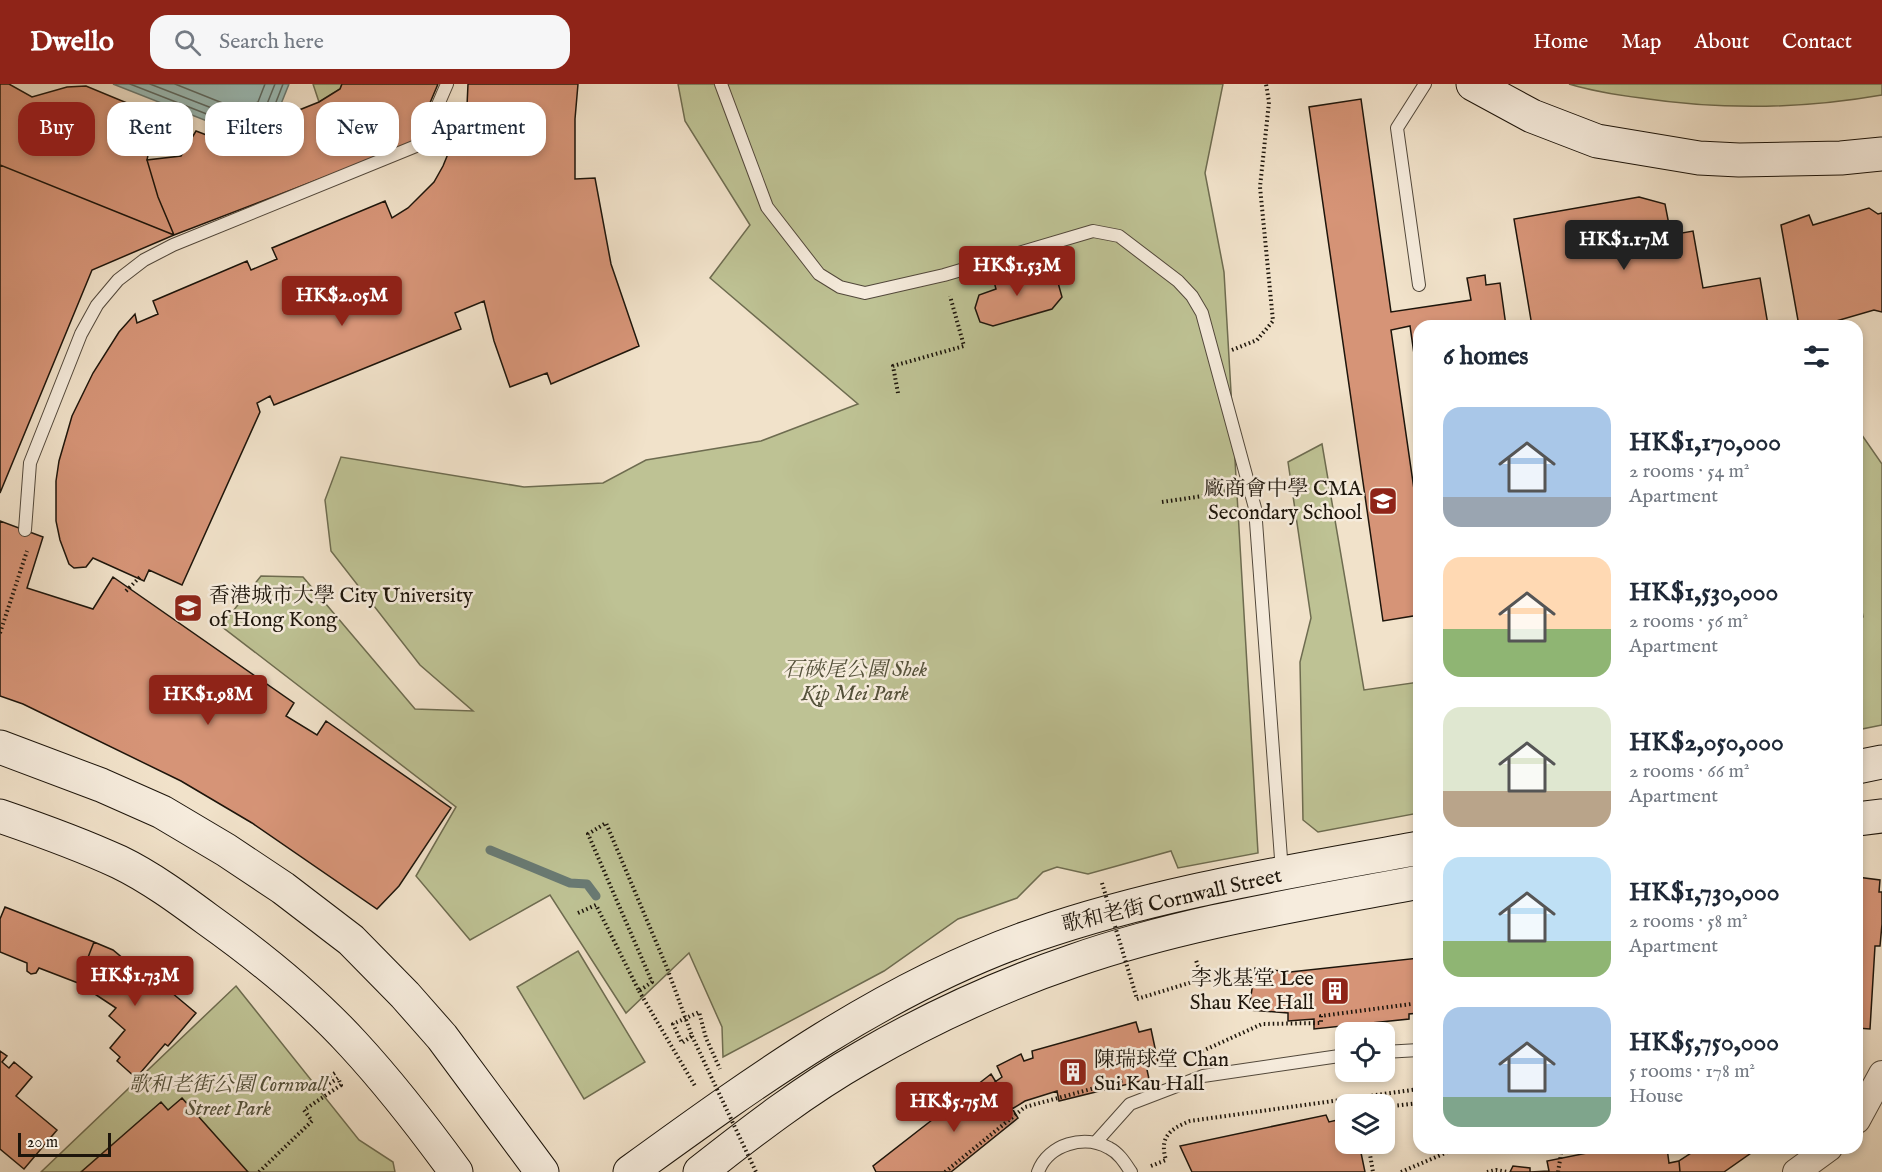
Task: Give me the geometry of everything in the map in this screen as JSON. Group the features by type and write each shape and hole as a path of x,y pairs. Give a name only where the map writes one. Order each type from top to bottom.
{"main road":[{"path":"1473,84 1532,116 1597,141 1699,158 1739,160 1841,158 1882,154"},
{"path":"0,747 101,785 162,812 284,888 351,940 442,1037 543,1172"},
{"path":"1863,766 1882,762"},
{"path":"0,816 66,839 122,864 186,903 239,941 293,987 352,1043 424,1129 456,1172"},
{"path":"1863,818 1882,816"},
{"name":"歌和老街 Cornwall Street","path":"630,1172 714,1111 816,1043 911,989 1033,935 1111,911 1282,874 1413,849"},
{"name":"歌和老街 Cornwall Street","path":"700,1172 799,1098 862,1057 924,1023 1023,979 1074,960 1187,929 1413,883"}],"street":[{"path":"1863,1111 1879,1086"},
{"path":"1796,1172 1821,1154"}],"lane":[{"path":"25,530 30,463 81,334 97,305 118,280 144,260 173,245 421,144 447,84"},
{"path":"721,84 767,207 819,273 840,287 865,293 944,275 1094,231 1119,236 1178,281 1192,296 1202,312 1254,508 1282,874"},
{"path":"1419,285 1397,128 1425,84"},
{"path":"1395,1051 1413,1050"},
{"path":"1096,1142 1130,1104 1203,1076 1335,1057"},
{"path":"1038,1172 1050,1154 1080,1141 1096,1142 1111,1148 1123,1159 1131,1172"}],"path":[{"path":"1266,84 1269,102"},
{"path":"898,393 893,366 964,346 944,275"},
{"path":"1162,502 1210,495 1239,487"},
{"path":"0,633 29,544"},
{"path":"126,591 141,576"},
{"path":"639,991 652,982 588,834 606,823 667,968 692,1036 756,1172"},
{"path":"1102,883 1137,999 1202,979 1196,960"},
{"path":"578,912 596,905 639,991 695,1087"},
{"path":"692,1036 682,1043 673,1024 699,1012 706,1038 719,1066"},
{"path":"259,1172 312,1121 304,1110 341,1085 338,1078 323,1088 320,1082 336,1072"},
{"path":"1145,1168 1166,1160 1163,1150 1165,1137 1176,1126 1190,1120 1413,1090"},
{"path":"1395,1106 1413,1104"},
{"path":"1370,1154 1373,1172"},
{"path":"1401,1172 1442,1154"},
{"path":"1558,1172 1561,1154"},
{"path":"1487,1172 1496,1170 1508,1172"}],"green space":[{"path":"313,84 342,84 340,89 319,102"},
{"name":"石硤尾公園 Shek Kip Mei Park","path":"678,84 1223,84 1205,173 1224,272 1258,853 1178,868 1171,851 1088,874 1057,867 1043,872 1017,898 958,919 884,971 723,1057 722,1027 689,953 626,1013 550,895 470,940 416,876 456,807 221,626 261,576 303,577 415,709 473,711 420,665 331,551 325,500 341,457 524,487 603,483 646,460 761,441 858,404 710,278 750,225 685,121"},
{"path":"1569,84 1882,84 1882,95 1792,105 1701,105 1632,97"},
{"path":"1863,437 1882,464 1882,725 1863,729"},
{"path":"1322,444 1364,690 1413,683 1413,814 1318,832 1303,820 1300,662 1311,618 1288,462"},
{"path":"578,951 645,1062 584,1099 517,987"},
{"name":"歌和老街公園 Cornwall Street Park","path":"236,986 359,1140 393,1162 395,1172 41,1172"}],"water":[{"path":"113,84 289,84 282,102 205,102 205,120 193,115 193,102 159,102"}],"building":[{"path":"0,84 9,84 32,97 67,87 86,86 125,102 107,102 107,156 148,156 147,160 193,156 193,136 196,131 205,134 205,156 304,156 304,108 316,103 316,156 379,156 174,235 0,165"},
{"path":"342,84 438,84 430,102 411,102 411,144 399,148 399,102 319,102 340,89"},
{"path":"342,84 438,84 430,102 411,102 411,144 399,148 399,102 319,102 340,89"},
{"path":"468,84 578,84 575,119 575,179 595,178 611,264 639,346 551,384 547,373 510,387 494,341 484,301 455,313 461,329 274,405 270,396 257,403 260,412 182,585 149,570 144,581 93,558 86,567 74,568 69,564 56,521 56,481 59,461 72,416 93,373 119,332 135,314 137,323 158,314 153,301 247,261 251,270 277,259 272,248 385,201 392,218 408,208 434,182 447,156 546,156 546,102 467,102"},
{"path":"1361,99 1391,312 1471,300 1467,278 1485,275 1486,285 1500,283 1505,320 1413,320 1413,347 1410,326 1391,330 1413,482 1413,616 1383,621 1309,107"},
{"path":"316,103 316,156 379,156 174,235 158,197 147,160 193,156 193,136 196,131 205,134 205,156 304,156 304,108"},
{"path":"0,165 174,235 92,270 0,493"},
{"path":"1639,197 1665,204 1671,235 1693,231 1703,288 1760,278 1767,320 1531,320 1514,219"},
{"path":"1869,208 1878,214 1882,213 1882,312 1874,310 1840,320 1798,320 1781,225 1809,215 1813,225"},
{"path":"1026,264 1030,279 1045,274 1057,279 1062,297 1052,309 993,326 980,322 975,308 979,295 996,289 992,274"},
{"path":"0,521 43,537 27,588 93,609 113,577 294,703 286,716 317,735 326,721 451,808 399,886 377,909 252,823 181,781 23,704 0,696"},
{"path":"1863,878 1880,880 1879,892 1882,892 1882,924 1880,946 1875,946 1870,1029 1863,1028"},
{"path":"5,907 94,942 78,983 39,968 36,973 31,974 27,971 27,963 0,952 0,919"},
{"path":"94,942 113,950 144,976 147,972 196,1013 168,1046 165,1044 136,1078 117,1061 120,1057 110,1048 125,1030 109,1016 116,1008 78,983"},
{"name":"李兆基堂 Lee Shau Kee Hall","path":"1413,959 1413,1014 1409,1014 1409,1019 1380,1022 1335,1022 1335,1027 1314,1029 1314,1019 1288,1021 1288,1013 1249,1010 1255,968 1290,972"},
{"name":"陳瑞球堂 Chan Sui Kau Hall","path":"1136,1022 1139,1032 1151,1029 1158,1062 1146,1065 1149,1079 1059,1101 1057,1091 1025,1101 1012,1109 995,1082 1002,1077 997,1066 1021,1054 1024,1061 1033,1058 1032,1051"},
{"path":"0,1051 7,1056 2,1062 9,1068 14,1062 32,1077 16,1096 57,1130 24,1169 0,1149"},
{"path":"991,1074 1018,1118 951,1172 876,1172 873,1166"},
{"path":"182,1098 248,1172 81,1172 161,1102 168,1110"},
{"path":"1326,1115 1329,1122 1335,1121 1335,1154 1361,1154 1365,1172 1192,1172 1180,1146"},
{"path":"1582,1154 1668,1154 1669,1163 1679,1161 1680,1172 1530,1172 1549,1171 1547,1161"},
{"path":"1690,1154 1750,1154 1724,1172 1680,1172 1679,1161"},
{"path":"1513,1166 1530,1168 1530,1172 1510,1172"}],"waterway":[{"path":"490,850 570,883 587,884 596,896"}],"place":[{"name":"廠商會中學 CMA Secondary School","path":"1383,501"},
{"name":"香港城市大學 City University of Hong Kong","path":"188,608"},
{"name":"李兆基堂 Lee Shau Kee Hall","path":"1335,991"},
{"name":"陳瑞球堂 Chan Sui Kau Hall","path":"1073,1072"}]}
